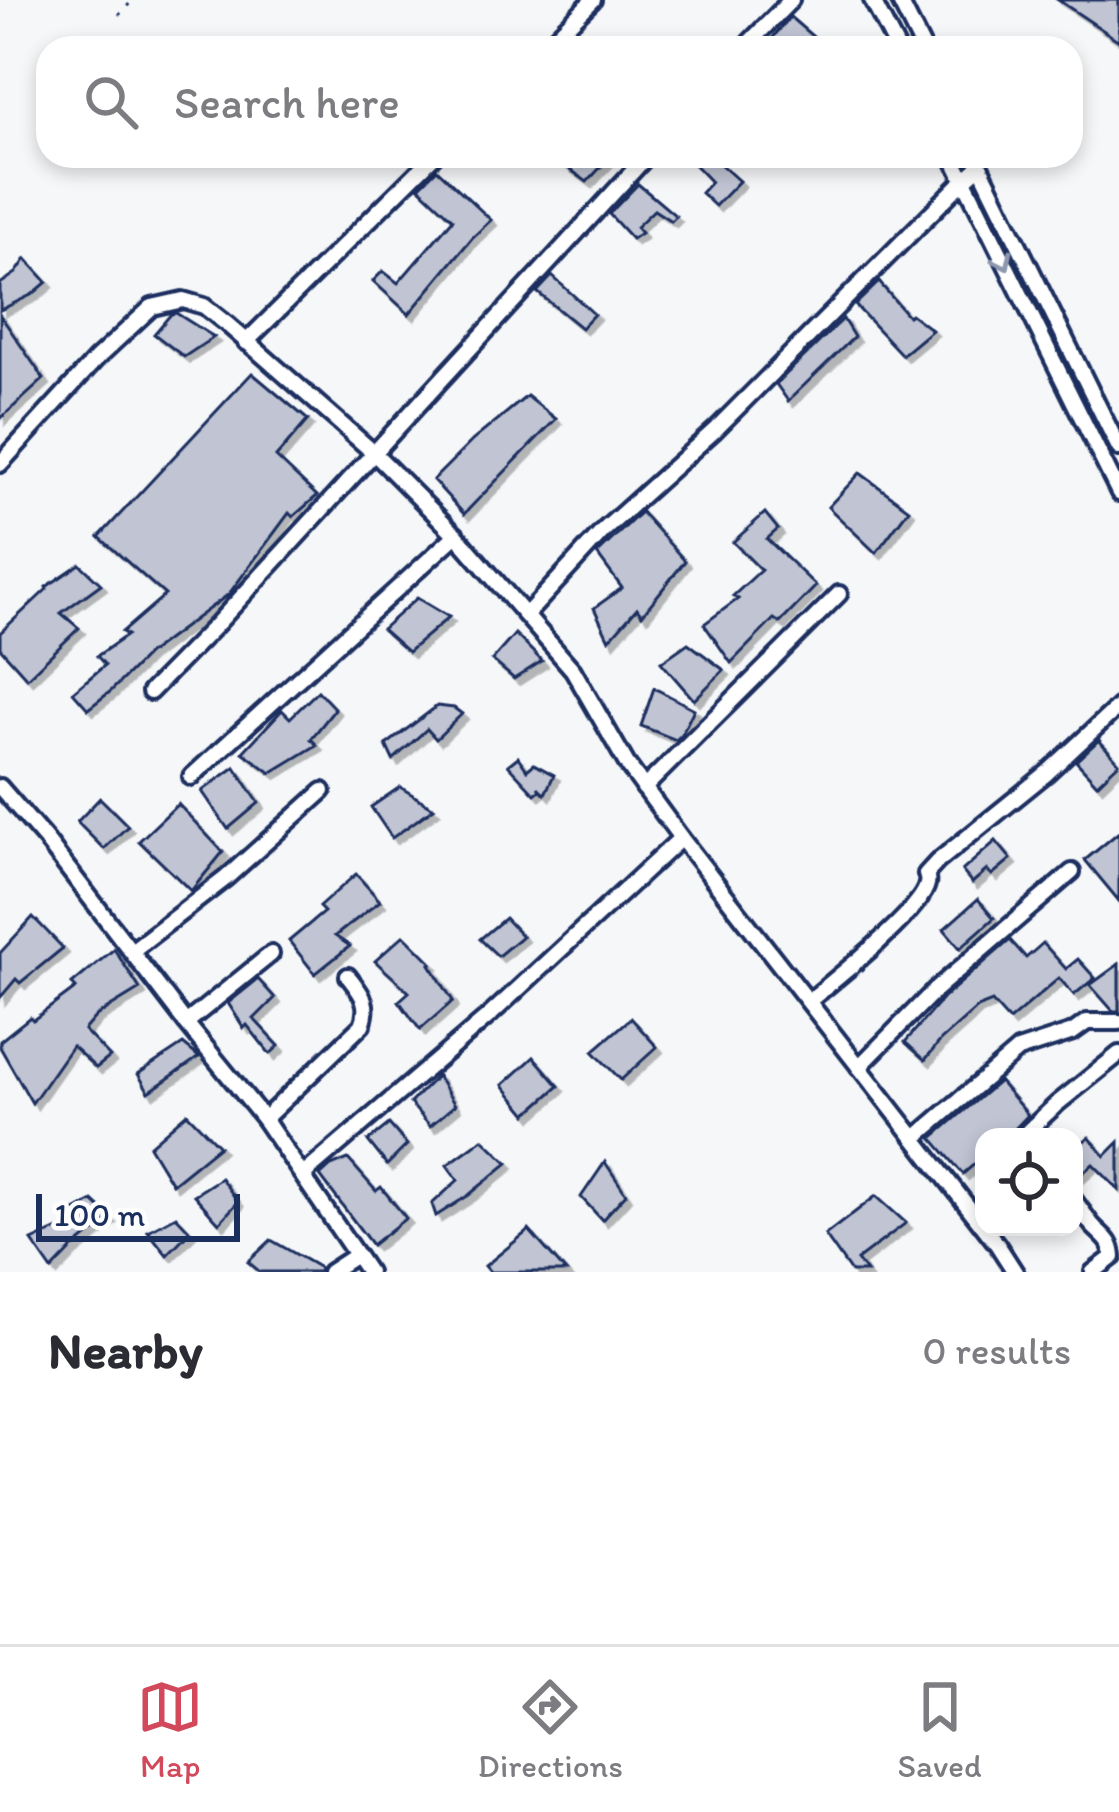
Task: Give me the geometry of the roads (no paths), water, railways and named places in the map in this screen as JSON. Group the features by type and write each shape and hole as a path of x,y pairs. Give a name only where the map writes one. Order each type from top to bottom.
{"street":[{"path":"556,36 593,0"},
{"path":"756,36 791,0"},
{"path":"872,0 891,36"},
{"path":"899,0 916,36"},
{"path":"246,341 422,168"},
{"path":"150,692 636,168"},
{"path":"958,168 1114,470 1119,493"},
{"path":"526,615 604,530 715,430 973,168"},
{"path":"981,168 1119,448"},
{"path":"0,464 96,359 152,307 183,300 204,306 373,452 455,535 573,670 644,788 1015,1272"},
{"path":"191,777 455,535"},
{"path":"644,788 839,594"},
{"path":"809,1001 902,918 922,896 926,874 937,862 1047,773 1119,706"},
{"path":"0,787 264,1119 368,1272"},
{"path":"133,950 226,878 323,791"},
{"path":"303,1174 490,1015 681,838"},
{"path":"860,1067 936,989 1072,872"},
{"path":"186,1023 271,954"},
{"path":"264,1119 362,1025 366,1000 349,976"},
{"path":"915,1138 1018,1050 1073,1032 1087,1022 1119,1022"},
{"path":"1031,1128 1119,1054"},
{"path":"1083,1212 1114,1250 1093,1272"},
{"path":"330,1272 356,1255"}]}
